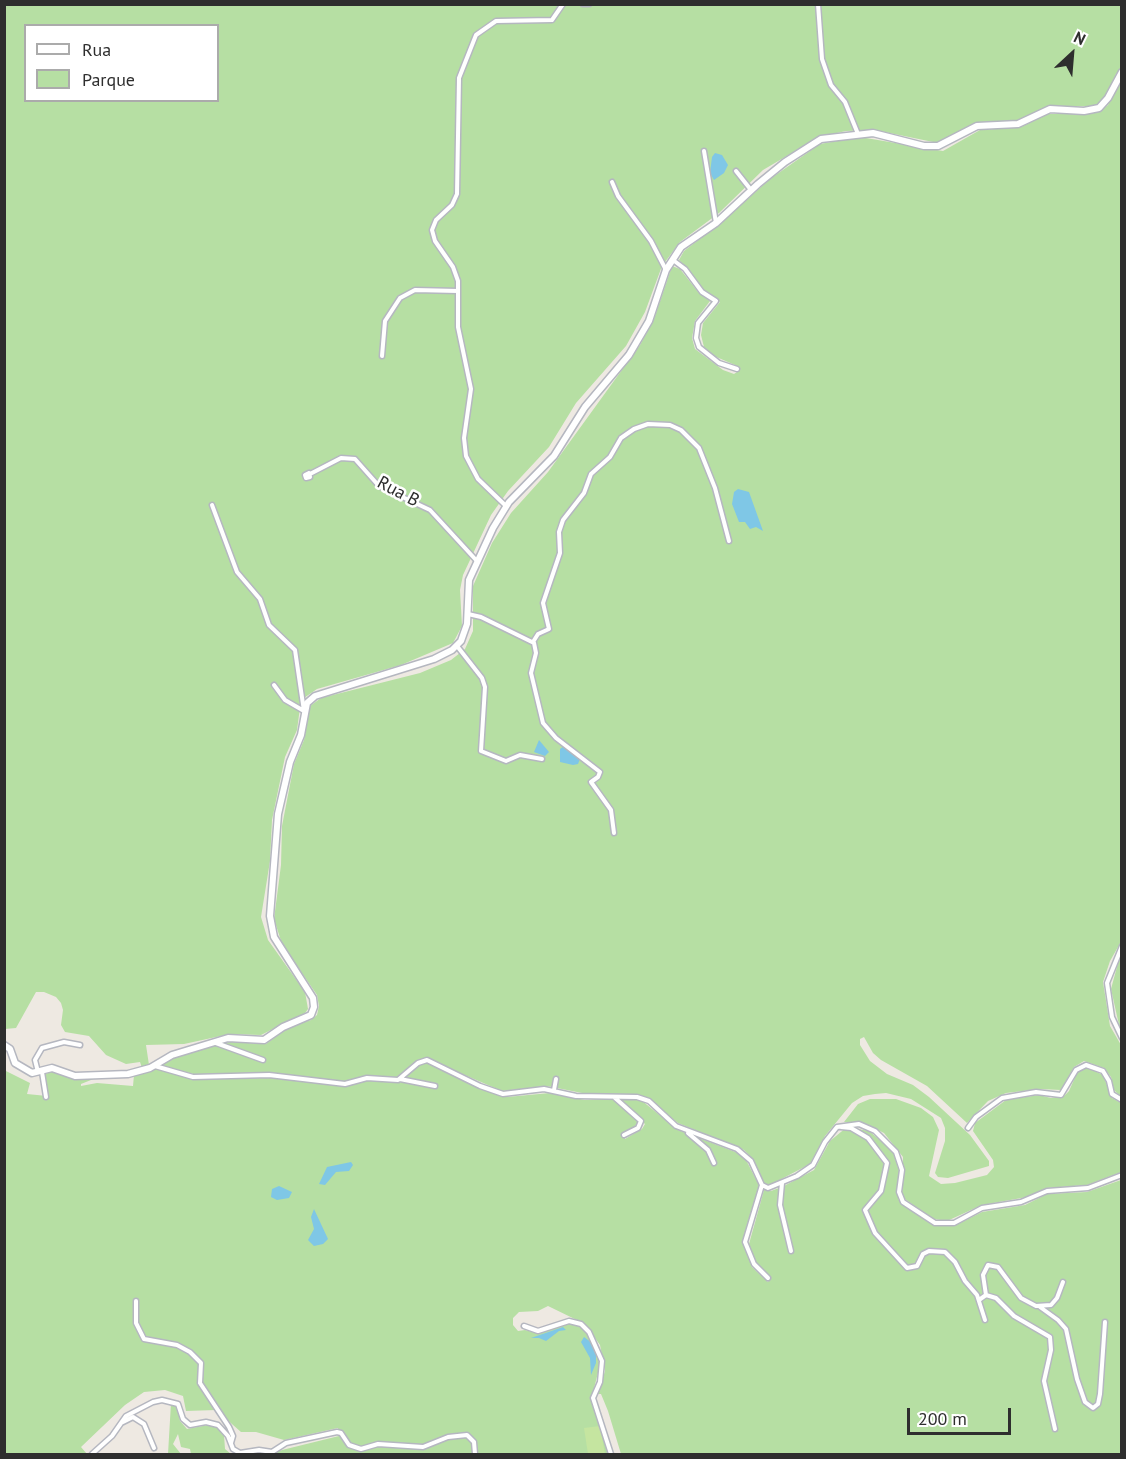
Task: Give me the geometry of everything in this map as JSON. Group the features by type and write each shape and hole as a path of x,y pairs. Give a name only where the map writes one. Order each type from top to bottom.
{"street":[{"path":"506,506 478,479 466,456 464,438 471,389 458,327 458,291 455,271 435,242 432,230 436,220 452,205 457,194 457,98 463,64 478,32 489,24 507,20 552,20 563,4"},
{"path":"583,4 590,4"},
{"path":"818,4 822,59 831,85 845,102 858,134"},
{"path":"5,1045 10,1048 18,1066 40,1072 52,1068 75,1076 127,1074 152,1067 177,1053 232,1037 253,1041 264,1040 283,1027 308,1017 313,1011 313,998 274,937 270,916 278,814 290,762 301,735 307,703 315,696 412,668 442,656 457,646 465,633 467,588 476,560 506,506 555,456 585,407 629,355 649,321 666,270 686,243 716,223 751,190 811,144 827,138 873,133 924,146 938,146 977,126 1018,124 1050,110 1084,111 1099,108 1106,102 1122,72"},
{"path":"704,151 716,223"},
{"path":"736,171 751,190"},
{"path":"612,182 618,196 651,241 666,270"},
{"path":"673,260 685,269 702,292 716,301 698,323 696,338 699,347 718,362 737,369"},
{"path":"382,356 385,321 400,298 415,290 458,291"},
{"path":"614,833 610,810 591,782 598,777 600,772 551,733 543,723 531,673 536,653 533,642 538,634 549,630 542,607 560,553 561,525 584,493 591,474 610,457 621,438 630,431 648,424 670,425 681,430 699,448 715,488 729,541"},
{"name":"Rua B","path":"310,474 341,458 352,457 379,486 435,514 476,560"},
{"path":"212,505 237,572 260,599 269,625 295,650 304,711"},
{"path":"467,614 481,617 533,642"},
{"path":"457,646 479,673 486,687 480,745 483,753 507,762 520,755 542,759"},
{"path":"274,685 285,700 304,711"},
{"path":"1122,946 1111,969 1107,989 1113,1023 1122,1038"},
{"path":"46,1097 35,1060 42,1048 63,1041 80,1045"},
{"path":"215,1043 263,1060"},
{"path":"399,1079 417,1063 427,1060 495,1092 512,1094 539,1089 554,1090 576,1096 644,1099 670,1122 686,1131 745,1154 751,1161 762,1185 768,1188 782,1183 813,1165 825,1142 837,1127 859,1124 882,1136 900,1160 899,1192 903,1202 935,1223 954,1223 982,1208 1021,1203 1040,1192 1088,1188 1122,1175"},
{"path":"968,1128 973,1119 1002,1098 1036,1092 1061,1095 1076,1070 1086,1065 1103,1071 1109,1081 1112,1094 1122,1100"},
{"path":"152,1067 193,1077 269,1076 340,1084 367,1078 399,1079 435,1086"},
{"path":"554,1090 556,1079"},
{"path":"614,1096 641,1121 638,1128 624,1135"},
{"path":"837,1127 851,1128 868,1138 887,1163 881,1191 866,1210 874,1233 902,1265 910,1268 917,1266 928,1251 945,1252 955,1262 979,1300 985,1320"},
{"path":"686,1131 708,1150 714,1162"},
{"path":"782,1183 780,1205 791,1251"},
{"path":"762,1185 745,1242 756,1268 768,1278"},
{"path":"986,1295 983,1275 987,1266 993,1265 1001,1269 1024,1301 1040,1307 1058,1320 1066,1329 1077,1379 1085,1402 1093,1408 1098,1404 1101,1394 1105,1322"},
{"path":"1040,1307 1048,1306 1056,1300 1063,1282"},
{"path":"979,1300 986,1295"},
{"path":"986,1295 996,1298 1014,1316 1050,1337 1051,1350 1044,1381 1055,1429"},
{"path":"136,1301 136,1323 144,1339 177,1345 190,1352 201,1363 200,1383 228,1423 233,1436 230,1443"},
{"path":"524,1326 538,1331 569,1321 581,1324 589,1332 602,1361 600,1382 593,1398 611,1455"},
{"path":"92,1455 112,1436 126,1416 153,1402 173,1401 179,1405 186,1423 216,1424 226,1433 230,1443 240,1453 269,1451 290,1442 334,1432 341,1433 349,1445 361,1449 378,1444 423,1447 448,1437 467,1435 474,1442 475,1455"},
{"path":"118,1426 129,1418 136,1418 147,1428 154,1448"}],"green space":[{"path":"4,5 1121,5 1121,69 1116,74 1105,98 1095,106 1049,107 1019,121 975,124 938,143 875,130 846,131 819,137 763,170 719,213 680,242 662,266 645,312 626,346 576,403 549,447 508,491 491,515 463,575 460,590 462,626 453,643 401,665 317,689 301,700 297,730 285,757 272,820 270,861 261,917 268,940 305,992 308,1009 305,1013 261,1035 230,1034 184,1044 146,1045 149,1065 142,1068 140,1062 126,1064 106,1055 89,1036 65,1032 61,1025 63,1010 61,1003 56,997 44,992 36,992 16,1028 5,1029"},
{"path":"1121,79 1122,940 1110,961 1103,982 1110,1026 1121,1045 1121,1097 1114,1090 1111,1077 1104,1068 1084,1061 1074,1067 1061,1090 1040,1089 1006,1093 988,1101 967,1123 927,1086 881,1060 873,1053 864,1037 860,1039 860,1045 870,1061 887,1074 913,1085 929,1097 970,1135 989,1161 989,1166 948,1178 938,1177 935,1173 945,1141 945,1128 941,1118 911,1099 886,1093 863,1096 852,1103 825,1136 810,1164 770,1185 764,1183 753,1159 744,1150 678,1123 644,1096 587,1094 547,1086 502,1091 425,1058 417,1061 394,1079 374,1077 340,1082 264,1073 197,1075 159,1065 178,1055 230,1042 266,1044 289,1027 311,1020 317,1015 319,1006 317,995 282,944 274,919 281,865 282,826 294,764 304,740 310,706 321,698 420,673 451,660 465,649 473,631 473,586 492,543 511,513 548,472 640,345 654,319 672,266 680,269 699,293 710,301 695,321 692,338 695,349 723,370 734,374 737,372 735,365 714,356 704,347 701,335 703,323 720,302 702,289 679,260 684,251 723,221 770,179 820,144 860,137 943,151 980,130 1021,127 1048,114 1099,112 1108,105"},
{"path":"1121,952 1121,1034 1111,989"},
{"path":"426,1062 473,1085 507,1097 550,1093 585,1100 613,1099 638,1122 632,1130 623,1134 625,1139 642,1129 645,1124 619,1099 641,1100 678,1130 738,1153 746,1160 759,1185 744,1235 744,1247 752,1267 768,1282 770,1278 756,1263 749,1244 764,1190 771,1191 784,1186 814,1170 830,1141 847,1127 869,1131 893,1151 899,1171 898,1199 924,1219 940,1226 956,1225 982,1212 1025,1205 1047,1194 1087,1192 1121,1180 1121,1454 621,1454 608,1411 601,1394 598,1394 605,1371 600,1345 585,1324 548,1306 538,1311 519,1312 513,1318 513,1325 518,1331 536,1333 571,1323 581,1326 589,1334 600,1365 591,1400 609,1454 273,1454 339,1436 338,1428 284,1440 256,1432 241,1432 216,1410 186,1411 183,1396 165,1390 144,1392 125,1405 81,1447 87,1454 5,1454 4,1070 30,1083 27,1094 47,1096 44,1075 52,1071 101,1076 81,1086 97,1083 133,1086 134,1075 155,1068 198,1079 271,1078 342,1086 370,1080 436,1085 404,1079 420,1063"},
{"path":"1086,1067 1103,1075 1112,1098 1121,1103 1121,1172 1087,1185 1046,1188 1027,1197 982,1205 947,1221 933,1219 902,1197 903,1157 884,1133 864,1123 844,1122 858,1104 870,1099 896,1099 921,1108 933,1117 939,1130 929,1176 941,1184 955,1183 987,1175 994,1167 993,1160 973,1131 975,1123 1006,1100 1039,1095 1051,1098 1064,1096 1069,1091 1077,1073"},
{"path":"171,1403 178,1406 180,1421 187,1429 208,1425 220,1429 224,1435 225,1449 231,1454 191,1454 190,1449 181,1447 178,1434 173,1444 181,1454 168,1454"},
{"path":"600,1426 605,1454 588,1454 584,1428"}],"water":[{"path":"715,153 722,155 728,165 724,173 714,180 710,173 712,157"},
{"path":"738,489 749,492 763,531 756,527 750,529 745,522 739,522 732,504 734,492"},
{"path":"539,740 549,752 545,756 534,752"},
{"path":"564,746 580,759 578,764 560,762 560,749"},
{"path":"351,1162 353,1165 349,1171 336,1172 325,1185 319,1184 327,1167"},
{"path":"279,1186 292,1192 289,1198 277,1200 271,1197 272,1189"},
{"path":"314,1209 328,1239 323,1244 314,1246 308,1240 314,1229 311,1217"},
{"path":"563,1327 566,1330 559,1331 546,1341 531,1338"},
{"path":"584,1337 592,1343 596,1354 596,1363 591,1375 590,1358 581,1342"}]}
